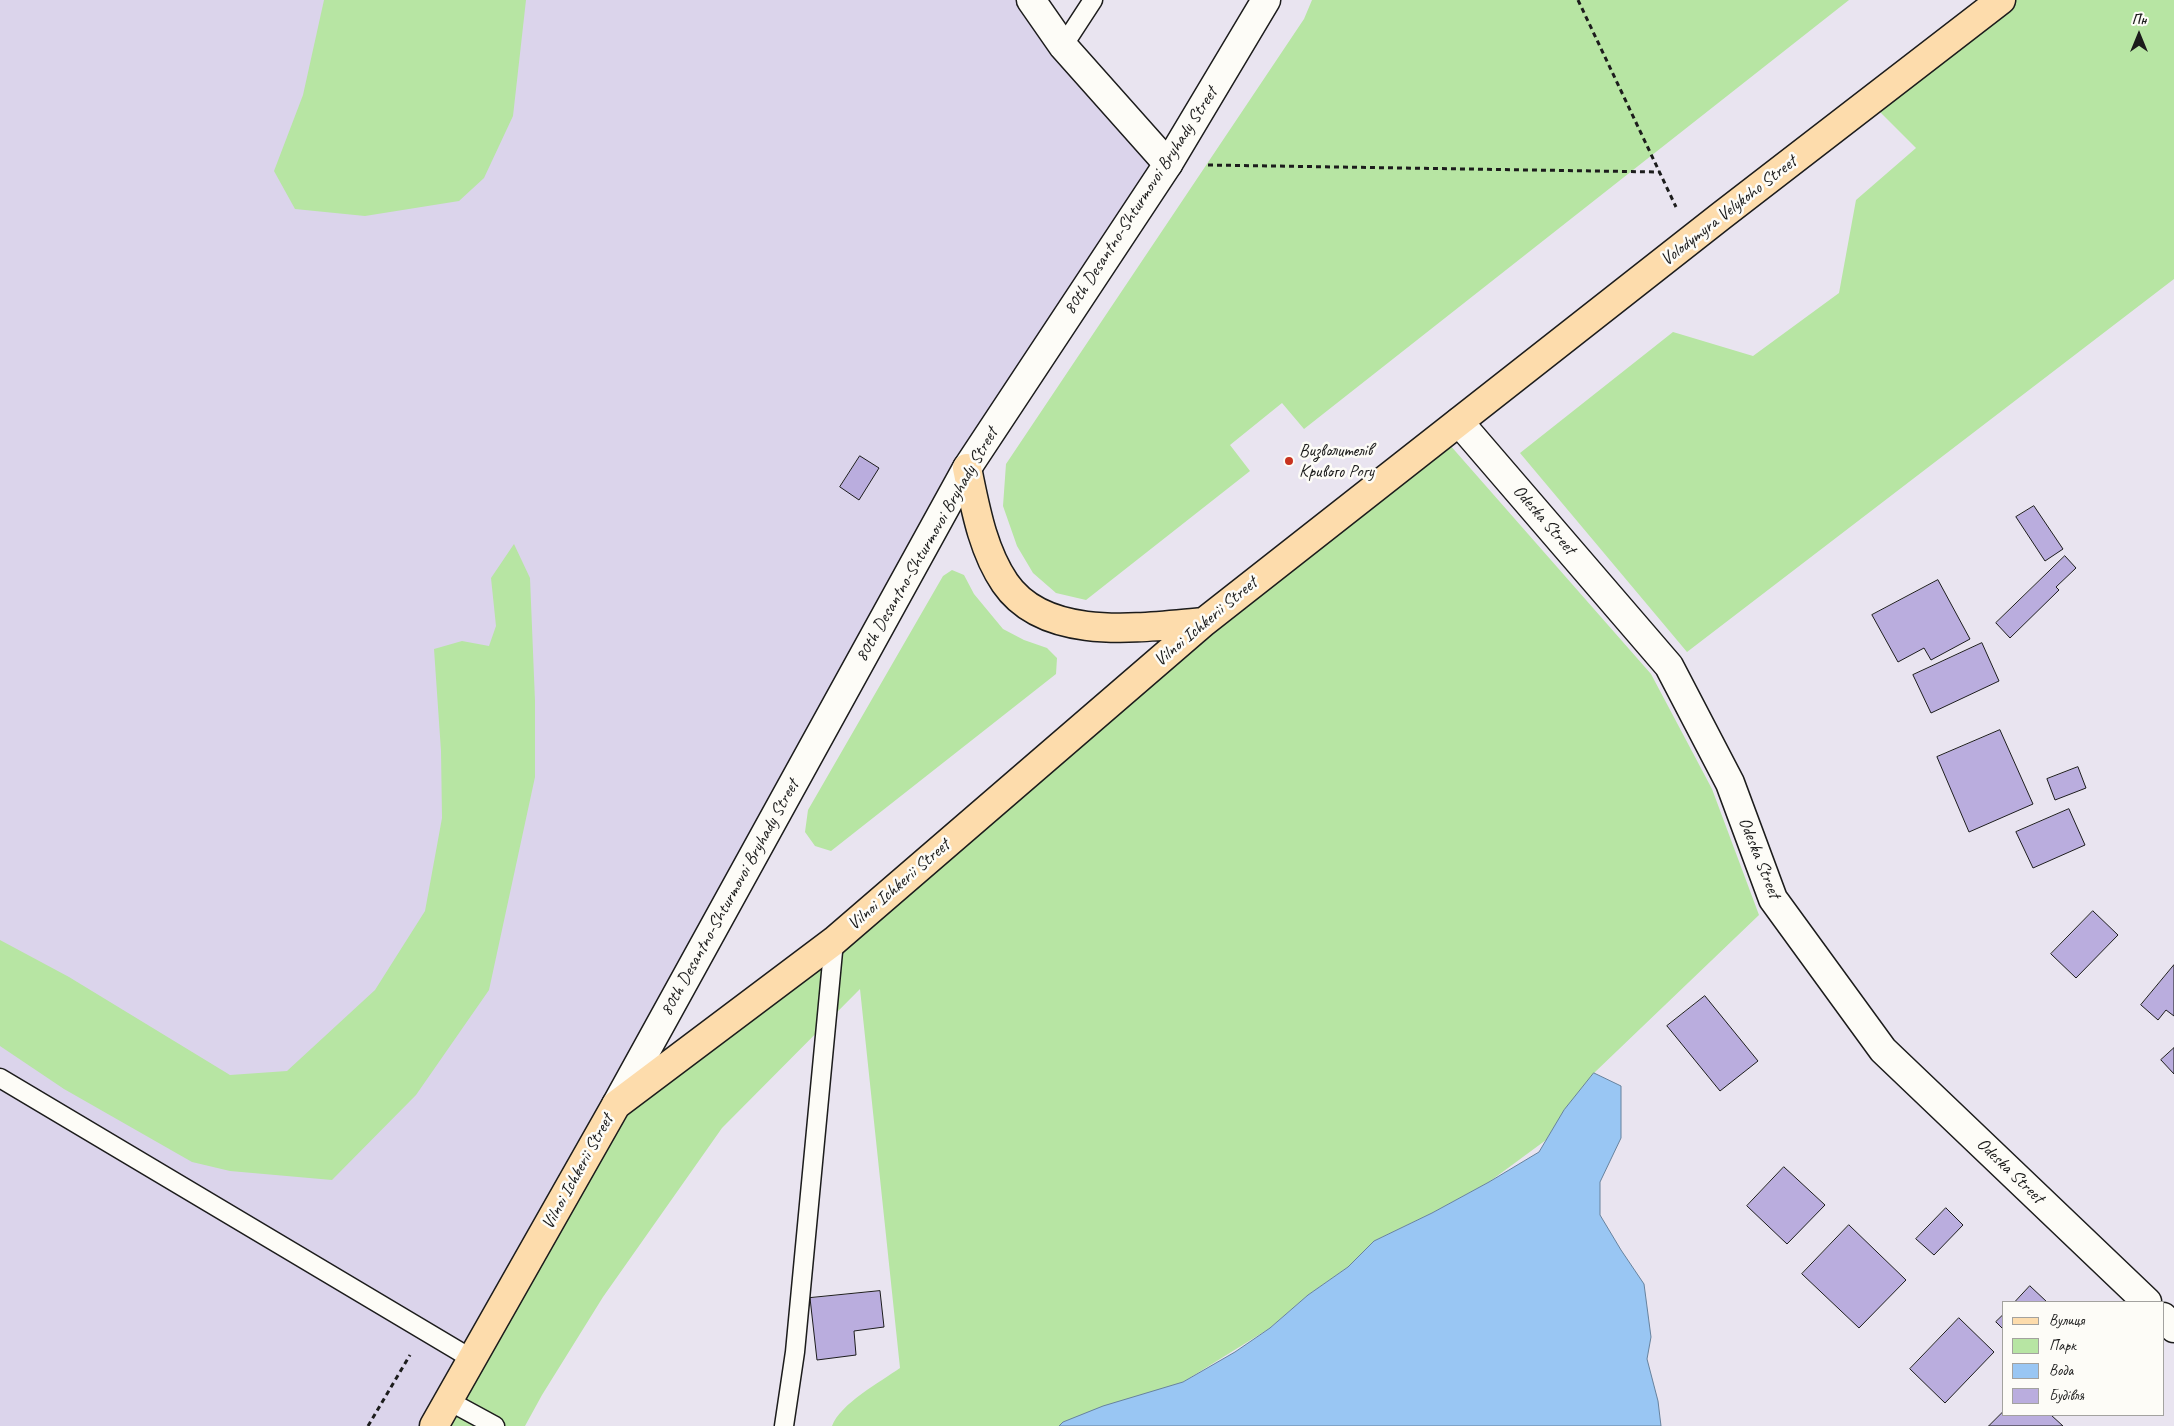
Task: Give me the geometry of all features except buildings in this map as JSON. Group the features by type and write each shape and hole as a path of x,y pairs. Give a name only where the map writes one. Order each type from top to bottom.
{"main road":[{"name":"Volodymyra Velykoho Street","path":"1459,422 2001,0"},
{"name":"Vilnoi Ichkerii Street","path":"434,1426 616,1105 834,941 1204,622 1459,422"},
{"path":"967,468 981,528 996,568 1014,593 1037,611 1054,618 1102,628 1204,622"}],"street":[{"path":"1031,0 1063,46 1168,164"},
{"name":"80th Desantno-Shturmovoi Bryhady Street","path":"616,1105 967,468 1168,164 1266,0"},
{"name":"Odeska Street","path":"1459,422 1669,666 1730,783 1774,900 1883,1050 2146,1301"},
{"path":"2164,1319 2174,1328"}],"lane":[{"path":"1063,46 1093,0"},
{"path":"784,1426 795,1352 834,941"},
{"path":"0,1078 472,1359"},
{"path":"449,1401 495,1426"}],"path":[{"path":"1578,0 1691,240"},
{"path":"1168,164 1660,172"},
{"path":"368,1426 424,1331"}],"shaded area":[{"path":"0,0 1031,0 1168,164 967,468 434,1426 0,1426"}],"green space":[{"path":"324,0 526,0 513,116 484,178 459,201 365,216 295,209 274,171 303,95"},
{"path":"1312,0 1849,0 1304,429 1282,403 1230,445 1250,471 1086,600 1056,593 1033,573 1017,546 1003,506 1006,464 1304,19"},
{"path":"2001,0 2174,0 2174,279 1687,652 1520,453 1673,332 1753,356 1839,293 1856,200 1916,148 1870,102"},
{"path":"1442,436 1651,674 1712,789 1759,915 1594,1073 1565,1110 1546,1140 1489,1182 1432,1213 1374,1241 1348,1267 1308,1295 1270,1328 1183,1382 1063,1422 1059,1426 832,1426 836,1418 852,1402 900,1368 860,989 722,1128 603,1297 525,1426 434,1426 616,1105"},
{"path":"514,544 530,578 535,701 535,777 489,990 416,1095 332,1180 230,1171 192,1162 64,1089 0,1046 0,940 69,977 230,1075 287,1071 375,990 425,911 442,818 441,751 434,649 462,641 489,646 496,626 491,578"},
{"path":"952,570 964,575 974,594 1003,629 1024,640 1047,648 1057,658 1056,674 831,851 815,846 805,832 808,810 943,576"}],"water":[{"path":"1594,1073 1621,1086 1621,1138 1600,1182 1600,1215 1644,1284 1651,1337 1647,1359 1658,1401 1661,1426 1059,1426 1063,1422 1103,1406 1183,1382 1235,1352 1270,1328 1308,1295 1348,1267 1374,1241 1432,1213 1539,1152 1564,1110"}],"place":[{"name":"Визволителів Кривого Рогу","path":"1289,461"}]}
